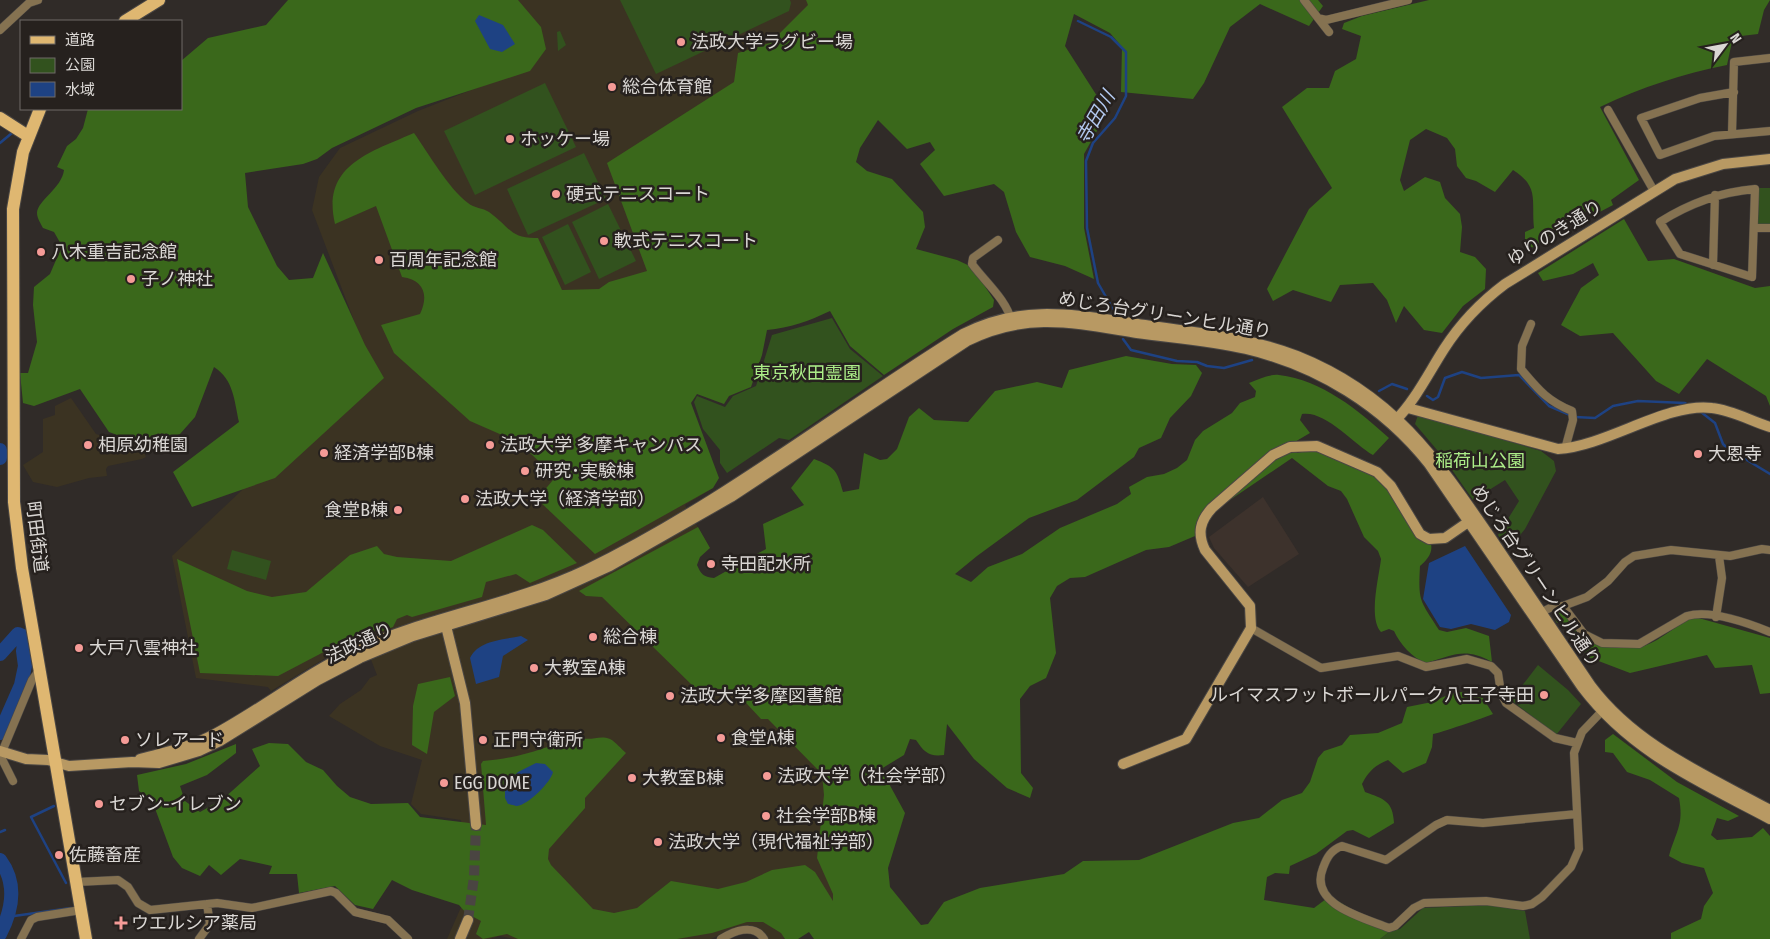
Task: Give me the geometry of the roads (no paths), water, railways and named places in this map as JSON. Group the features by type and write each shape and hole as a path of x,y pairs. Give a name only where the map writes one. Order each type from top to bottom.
{"main road":[{"path":"127,20 159,0"},
{"name":"町田街道","path":"40,110 28,136 16,185 12,219 14,487 18,537 86,939"},
{"path":"0,118 28,136"}],"street":[{"path":"0,30 29,3 38,0"},
{"path":"1304,0 1328,32"},
{"path":"1318,18 1334,20 1408,0"},
{"path":"1732,133 1734,62 1770,58"},
{"path":"1734,92 1685,102 1641,118 1660,155 1697,140 1732,133 1770,130"},
{"path":"1608,110 1654,191"},
{"name":"ゆりのき通り","path":"1395,421 1408,408 1447,344 1483,302 1518,275 1675,179 1713,166 1735,162 1770,160"},
{"path":"1755,188 1752,276 1680,254 1660,222 1686,206 1715,195 1755,188"},
{"path":"1713,265 1715,195"},
{"path":"1754,228 1770,228"},
{"path":"998,240 973,258 972,264 990,288 1004,302 1011,320"},
{"name":"めじろ台グリーンヒル通り","path":"608,563 726,491 963,334 1041,312 1067,314 1232,338 1296,356 1345,379 1395,421 1439,464 1473,520 1537,614 1604,709 1624,734 1652,754 1770,819"},
{"path":"1532,324 1522,346 1521,368 1539,391 1553,403 1573,415 1566,449"},
{"path":"1408,408 1488,429 1546,448 1566,449 1583,446 1688,409 1700,407 1722,410 1770,427"},
{"path":"1123,764 1186,739 1251,628 1253,621 1250,606 1205,550 1201,539 1201,525 1204,517 1212,508 1281,450 1299,445 1317,446 1369,466 1384,478 1417,530 1429,539 1445,538 1473,520"},
{"path":"1537,614 1554,606 1562,606 1587,597 1608,581 1625,562 1634,556 1671,550 1719,556 1730,556 1762,549 1770,550"},
{"path":"1716,617 1722,586 1719,556"},
{"name":"法政通り","path":"1,751 26,759 48,760 69,766 132,762 196,743 216,734 346,655 395,634 445,622 608,563"},
{"path":"1562,606 1584,634 1602,643 1639,644 1687,616 1695,614 1744,622 1770,632"},
{"path":"445,622 465,703 476,825"},
{"path":"1251,628 1321,668 1398,656 1426,667 1467,660 1491,666 1498,673 1501,693 1506,703 1555,738 1577,743"},
{"path":"13,780 1,757 1,751 32,680 40,669"},
{"path":"1577,814 1483,823 1447,820 1436,825 1386,860 1342,846 1329,854 1322,870 1320,882 1327,897 1338,907 1389,928 1395,926 1414,908 1424,903 1486,901 1528,906 1542,897 1575,862 1579,849 1574,753 1587,724 1604,709"},
{"name":"めじろ台グリーンヒル通り","path":"1604,709 1654,746 1770,810"},
{"path":"77,882 118,880 128,887 142,906 150,910 217,903 259,907 316,893 331,892 336,893 355,912 388,920 408,939"},
{"path":"199,939 210,924 207,904"},
{"path":"22,939 31,920 37,917 82,910"},
{"path":"460,939 468,920"},
{"path":"721,939 729,934 750,930 759,932 764,939"}],"water":[{"path":"479,15 503,25 515,44 502,52 490,49 475,21"},
{"path":"1465,546 1511,615 1509,622 1495,630 1471,624 1451,629 1440,627 1423,599 1429,563"},
{"path":"521,636 528,640 503,656 499,677 476,684 470,658 474,652 485,644"},
{"path":"536,763 545,764 553,772 548,781 522,805 508,804 505,798 505,785 518,772"}],"waterway":[{"name":"寺田川","path":"1078,21 1111,37 1126,52 1126,96 1115,118 1093,143 1086,161 1087,228 1098,283 1113,309"},
{"path":"0,143 12,133"},
{"name":"寺田川","path":"1123,339 1131,350 1177,361 1197,362 1207,366 1224,368 1252,360"},
{"name":"寺田川","path":"1427,396 1433,400 1438,397 1445,378 1462,372 1481,378 1519,375 1549,406 1570,415"},
{"name":"寺田川","path":"1379,391 1392,384 1407,389"},
{"name":"寺田川","path":"1575,417 1595,418 1613,406 1638,401 1685,403 1690,406"},
{"name":"寺田川","path":"1701,412 1715,423 1723,444 1727,448 1770,474"},
{"path":"0,450 0,458"},
{"path":"0,654 18,634 25,637 23,651 25,666 21,685 0,733"},
{"path":"54,806 31,817 66,883"},
{"path":"0,832 5,830"},
{"path":"0,860 9,878 11,887 8,915 0,934"},
{"path":"7,917 71,908"}],"tunnel":[{"path":"468,920 474,877 476,825"}],"place":[{"name":"法政大学ラグビー場","path":"681,42"},
{"name":"総合体育館","path":"612,87"},
{"name":"ホッケー場","path":"510,139"},
{"name":"硬式テニスコート","path":"556,194"},
{"name":"軟式テニスコート","path":"604,241"},
{"name":"八木重吉記念館","path":"41,252"},
{"name":"百周年記念館","path":"379,260"},
{"name":"子ノ神社","path":"131,279"},
{"name":"相原幼稚園","path":"88,445"},
{"name":"法政大学 多摩キャンパス","path":"490,445"},
{"name":"経済学部B棟","path":"324,453"},
{"name":"大恩寺","path":"1698,454"},
{"name":"研究･実験棟","path":"525,471"},
{"name":"法政大学（経済学部）","path":"465,499"},
{"name":"食堂B棟","path":"398,510"},
{"name":"寺田配水所","path":"711,564"},
{"name":"総合棟","path":"593,637"},
{"name":"大戸八雲神社","path":"79,648"},
{"name":"大教室A棟","path":"534,668"},
{"name":"ルイマスフットボールパーク八王子寺田","path":"1544,695"},
{"name":"法政大学多摩図書館","path":"670,696"},
{"name":"食堂A棟","path":"721,738"},
{"name":"ソレアード","path":"125,740"},
{"name":"正門守衛所","path":"483,740"},
{"name":"法政大学（社会学部）","path":"767,776"},
{"name":"大教室B棟","path":"632,778"},
{"name":"EGG DOME","path":"444,783"},
{"name":"セブン-イレブン","path":"99,804"},
{"name":"社会学部B棟","path":"766,816"},
{"name":"法政大学（現代福祉学部）","path":"658,842"},
{"name":"佐藤畜産","path":"59,855"},
{"name":"ウエルシア薬局","path":"121,923"}],"park label":[{"name":"東京秋田霊園","path":"807,373"},
{"name":"稲荷山公園","path":"1480,461"}]}
